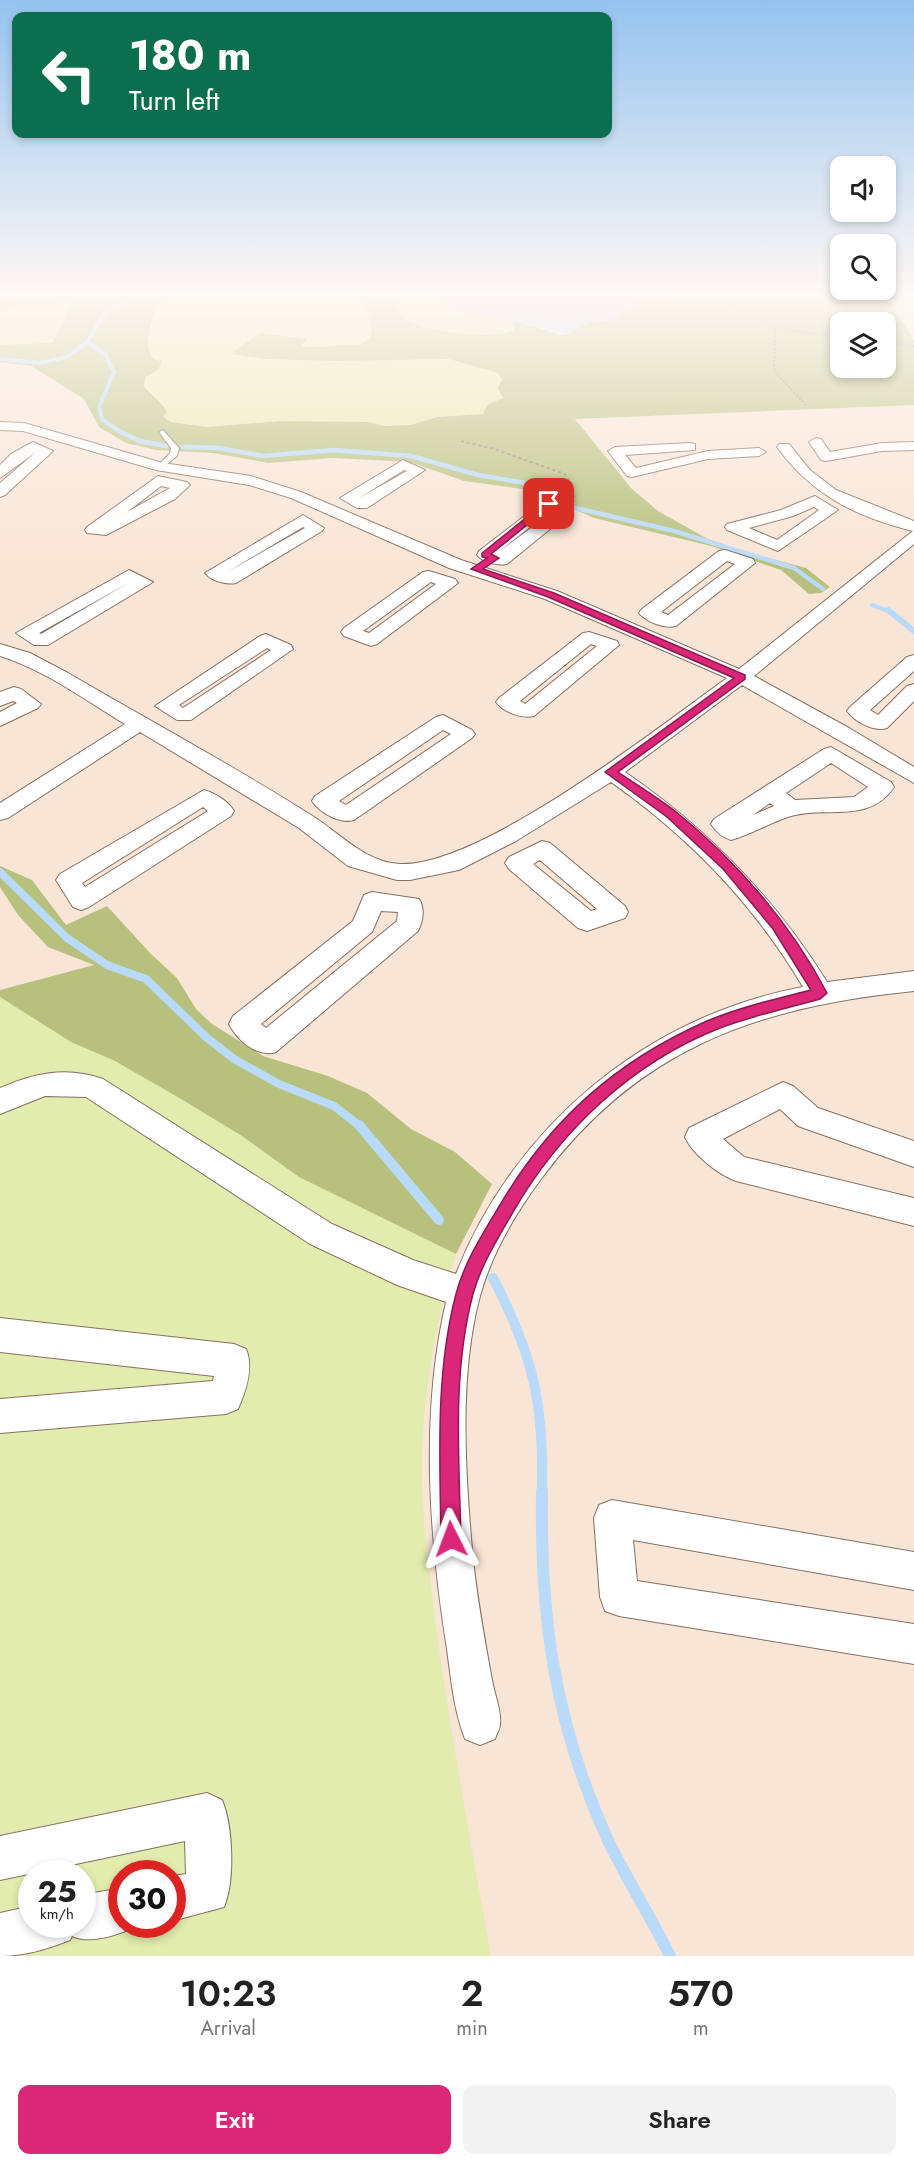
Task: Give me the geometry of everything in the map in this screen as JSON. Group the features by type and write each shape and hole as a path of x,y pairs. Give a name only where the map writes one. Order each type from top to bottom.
{"street":[{"path":"0,426 24,427 161,467 251,481 334,511 455,564 551,595 741,677 842,732 914,776"},
{"path":"40,449 58,436"},
{"path":"914,436 816,442 826,457 882,447 914,446"},
{"path":"757,447 759,452 708,455 632,473 615,451 753,443 757,447 818,445"},
{"path":"0,474 16,457 33,446 46,451 26,466 0,492"},
{"path":"784,447 807,476 839,498 914,527"},
{"path":"171,483 182,485 170,496 99,532 93,530 158,481 171,483 186,472"},
{"path":"822,505 839,498"},
{"path":"309,524 354,501"},
{"path":"815,501 822,505 830,510 778,546 733,527 787,513 815,501"},
{"path":"476,569 494,558 485,555 549,504 564,511"},
{"path":"303,520 309,524 316,528 230,579 213,573 303,520"},
{"path":"3,651 23,657 61,677 307,823 356,860 398,872 452,864 508,836 610,772 741,677 914,536"},
{"path":"725,555 747,563 670,622 660,618 648,613 725,555"},
{"path":"439,579 455,564"},
{"path":"129,575 144,582 41,640 32,636 25,633 129,575"},
{"path":"429,576 439,579 449,583 370,640 350,632 429,576"},
{"path":"641,633 660,618"},
{"path":"601,641 621,625"},
{"path":"3,651 32,636"},
{"path":"589,637 601,641 610,645 527,712 506,702 589,637"},
{"path":"266,640 284,649 184,716 174,710 165,705 266,640"},
{"path":"914,661 857,711 880,724 914,690"},
{"path":"23,698 61,677"},
{"path":"0,700 14,693 31,704 0,720"},
{"path":"0,813 142,726 174,710"},
{"path":"842,732 868,717"},
{"path":"443,721 465,734 346,815 333,808 323,801 443,721"},
{"path":"831,754 883,786 859,804 790,808 731,832 722,824 771,793 831,754"},
{"path":"856,769 880,756"},
{"path":"610,772 671,814 727,866 778,926 820,993"},
{"path":"214,804 238,783"},
{"path":"771,793 790,808"},
{"path":"204,797 214,804 223,811 81,901 68,880 204,797"},
{"path":"307,823 333,808"},
{"path":"508,836 530,856"},
{"path":"391,903 398,872"},
{"path":"372,901 391,903 411,905 409,925 266,1044 242,1024 363,926 372,901"},
{"path":"480,1724 463,1637 452,1557 448,1483 450,1404 455,1351 465,1293 489,1237 530,1169 556,1136 592,1100 646,1059 679,1041 747,1013 820,993 914,981"},
{"path":"0,1102 28,1088 44,1084 78,1083 93,1087 321,1234 408,1274 465,1293"},
{"path":"914,1154 808,1117 783,1094 699,1137 736,1168 914,1212"},
{"path":"0,1335 234,1361 226,1397 0,1416"},
{"path":"914,1570 612,1518 618,1597 914,1644"},
{"path":"0,1858 207,1815 208,1892 186,1896"},
{"path":"0,1936 18,1932"}],"lane":[{"path":"161,467 174,453 175,448 163,432"}],"path":[{"path":"785,382 806,405"},
{"path":"462,441 494,449 565,474 571,483 575,502 564,511"}],"shaded area":[{"path":"0,382 57,382 84,399 99,427 268,463 333,458 410,462 464,481 530,490 594,518 711,546 781,570 809,594 821,593 830,586 770,560 706,538 658,511 631,488 575,419 914,405 914,1956 0,1956"}],"green space":[{"path":"57,382 145,382 144,386 167,412 163,417 171,422 206,427 281,421 369,422 384,426 411,425 437,417 483,414 487,405 503,398 498,388 501,382 914,382 914,405 575,419 631,488 658,511 706,538 738,550 806,568 830,587 821,593 809,594 781,570 711,546 594,518 530,490 464,481 410,462 333,458 268,463 213,453 156,450 126,443 99,427 84,399"},
{"path":"144,382 502,382 503,398 487,405 483,414 437,417 411,425 384,426 369,422 281,421 206,427 171,422 163,417 167,412 158,399 147,390"},
{"path":"0,866 32,880 66,925 107,906 150,953 177,978 196,1009 212,1024 263,1056 328,1076 367,1093 411,1129 455,1152 492,1184 456,1254 299,1177 242,1136 181,1099 115,1061 71,1042 0,997 0,990 94,965 48,947 18,915 0,887"},
{"path":"0,997 71,1042 115,1061 181,1099 242,1136 299,1177 456,1254 441,1311 430,1370 423,1428 422,1488 427,1553 441,1661 491,1956 0,1956"}],"waterway":[{"path":"110,382 99,407 102,419 119,431"},
{"path":"119,431 140,441 166,446"},
{"path":"183,447 219,448 263,456 334,450 411,456 478,475 542,486 554,491 563,500"},
{"path":"576,508 674,531 794,568 823,589"},
{"path":"872,605 890,612"},
{"path":"890,612 914,631"},
{"path":"0,872 67,938 107,965 146,979 206,1037 234,1059 279,1084 334,1106 360,1126"},
{"path":"360,1126 439,1220"},
{"path":"493,1278 527,1357 538,1406 542,1461 544,1581 548,1625 562,1709 588,1793 606,1836 670,1956"}],"route":[{"path":"451,1539 448,1483 449,1414 455,1351 465,1293 483,1247 505,1206 530,1169 556,1136 585,1106 615,1080 646,1059 712,1025 820,993 801,959 778,926 727,866 671,814 610,772 741,677 551,595 476,569 494,558 485,555 549,504"}]}
